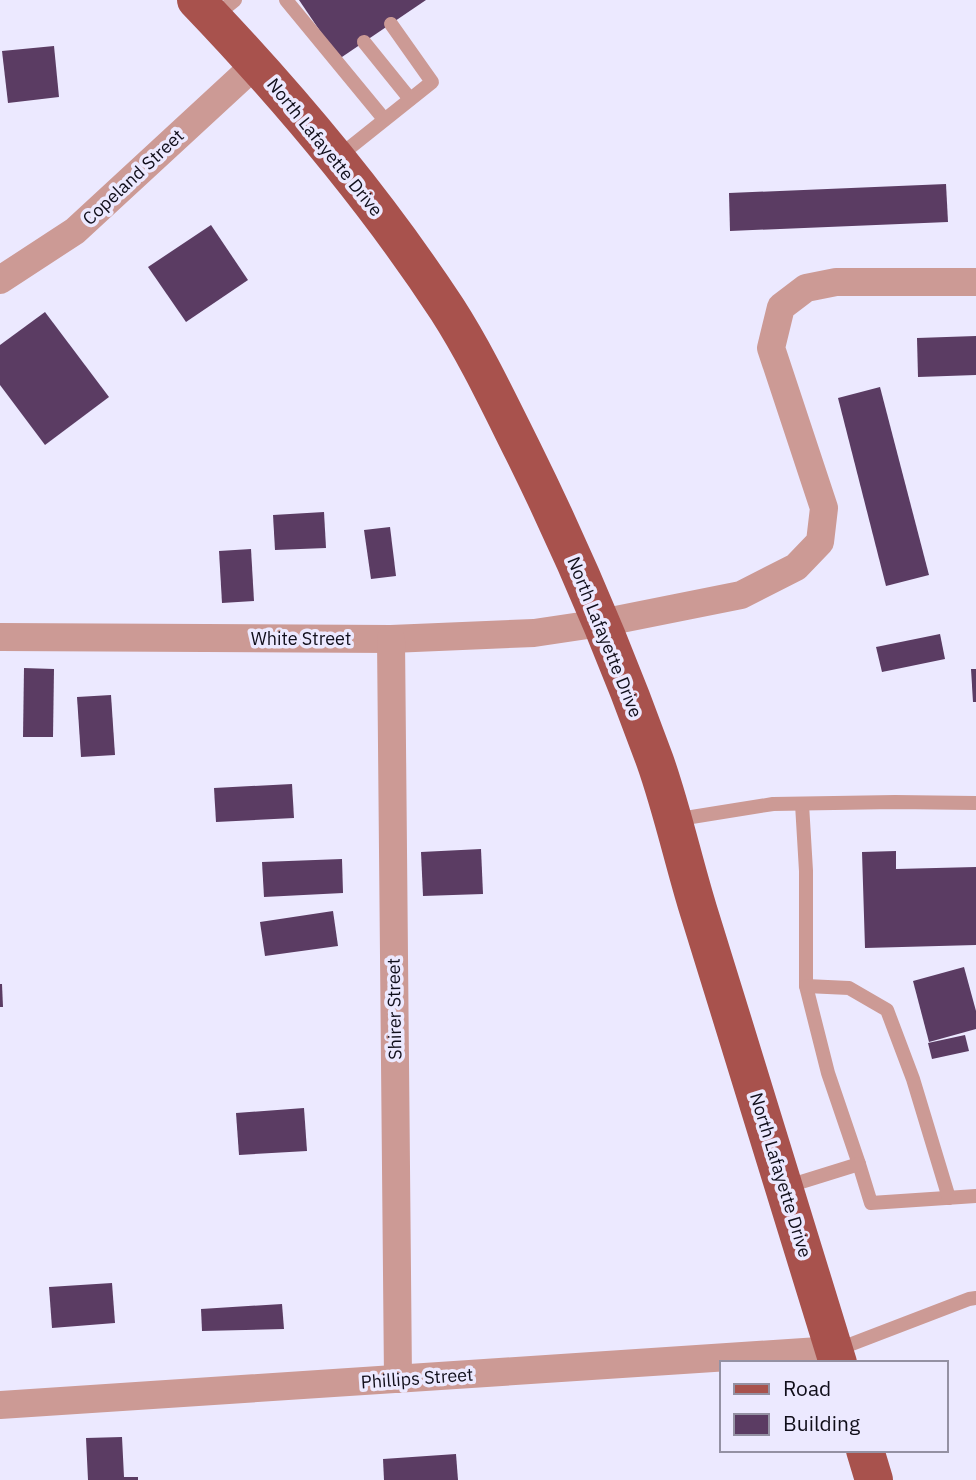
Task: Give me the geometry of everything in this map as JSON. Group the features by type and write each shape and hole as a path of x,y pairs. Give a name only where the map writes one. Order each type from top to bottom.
{"main road":[{"name":"North Lafayette Drive","path":"215,6 257,63 371,202 454,323 494,393 556,519 601,623 656,765 836,1356"},
{"path":"866,1452 874,1480"}],"street":[{"name":"Copeland Street","path":"0,280 75,231 257,63"},
{"name":"White Street","path":"0,637 391,639 534,633 601,623 741,595 796,567 820,541 824,508 771,348 781,307 806,288 836,282 976,282"},
{"name":"Shirer Street","path":"391,639 398,1379"},
{"name":"Phillips Street","path":"741,1361 836,1356"},
{"name":"Phillips Street","path":"0,1405 398,1379 720,1362"}],"lane":[{"path":"286,0 384,119"},
{"path":"337,158 432,82 391,24"},
{"path":"364,42 410,99"},
{"path":"672,820 773,804 976,803"},
{"path":"802,804 806,871 806,986 828,1073 871,1203 976,1196"},
{"path":"806,986 849,988 887,1010 912,1079 949,1198"},
{"path":"785,1187 859,1164"},
{"path":"836,1356 976,1298"}],"building":[{"path":"299,0 426,0 339,59"},
{"path":"54,46 59,97 8,103 2,51"},
{"path":"946,184 948,222 730,231 729,193"},
{"path":"211,225 248,280 186,322 148,267"},
{"path":"45,312 109,397 45,445 0,385 0,345"},
{"path":"976,336 976,375 918,377 917,338"},
{"path":"880,387 929,575 886,586 838,398"},
{"path":"324,512 326,548 275,550 273,515"},
{"path":"390,527 396,576 371,579 364,530"},
{"path":"251,549 254,601 222,603 219,551"},
{"path":"940,634 945,659 882,672 876,647"},
{"path":"24,668 54,669 53,737 23,737"},
{"path":"971,669 976,669 976,702 973,702"},
{"path":"111,695 115,755 81,757 77,697"},
{"path":"292,784 294,818 216,822 214,788"},
{"path":"481,849 483,894 423,896 421,852"},
{"path":"896,851 896,869 976,867 976,945 865,948 862,852"},
{"path":"342,859 343,893 264,897 262,862"},
{"path":"333,911 338,946 265,956 260,922"},
{"path":"964,967 976,1011 976,1029 929,1042 913,981"},
{"path":"2,984 3,1007 0,1007"},
{"path":"965,1035 969,1051 932,1059 928,1043"},
{"path":"304,1108 307,1151 239,1155 236,1113"},
{"path":"112,1283 115,1323 52,1328 49,1287"},
{"path":"282,1304 284,1329 202,1331 201,1309"},
{"path":"122,1437 124,1477 138,1477 138,1480 88,1480 86,1438"},
{"path":"456,1454 458,1480 384,1480 383,1459"}]}
